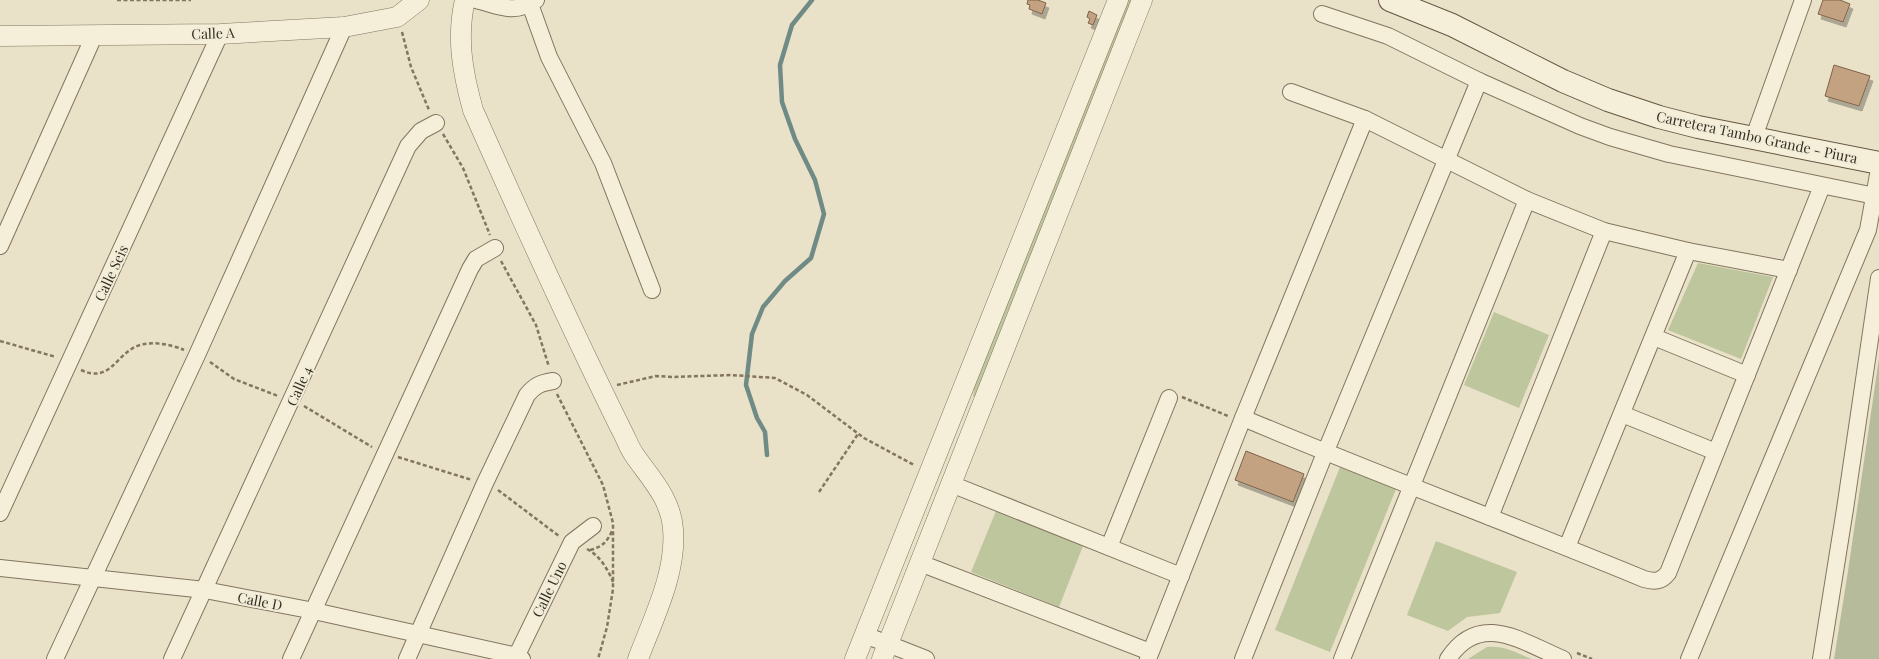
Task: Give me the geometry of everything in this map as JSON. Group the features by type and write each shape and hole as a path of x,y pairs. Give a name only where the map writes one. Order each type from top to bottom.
{"main road":[{"name":"Carretera Tambo Grande - Piura","path":"1390,0 1452,25 1563,81 1608,100 1659,117 1688,124 1879,163"}],"street":[{"name":"Calle A","path":"0,36 220,34 344,27 397,17 419,0"},
{"path":"465,0 460,41 466,82 473,110 569,323 634,455 654,480 670,508 673,528 671,567 638,659"},
{"path":"476,0 513,9 524,8 533,2 550,57 603,163 652,290"},
{"path":"855,659 1118,0"},
{"path":"885,652 1142,0"},
{"path":"1754,137 1803,0"},
{"path":"1322,14 1388,36 1479,81 1580,126 1642,147 1875,196"},
{"path":"55,659 197,355 344,27"},
{"name":"Calle Seis","path":"0,513 220,34"},
{"path":"0,246 94,36"},
{"path":"1243,659 1479,81"},
{"path":"1291,92 1365,119 1527,200 1604,231 1688,251 1789,270"},
{"path":"920,563 1149,656 1365,119"},
{"name":"Calle 4","path":"172,659 408,146 422,131 436,123"},
{"path":"1689,659 1861,249 1868,230 1879,169"},
{"path":"1243,420 1644,579 1660,580 1668,572 1822,186"},
{"path":"1342,659 1527,200"},
{"path":"1490,517 1604,231"},
{"path":"292,659 384,453 470,268 476,259 495,248"},
{"path":"1567,547 1688,251"},
{"path":"1821,659 1879,278"},
{"path":"1654,337 1747,375"},
{"path":"407,659 485,483 527,395 533,387 541,383 553,381"},
{"path":"1109,547 1175,398"},
{"path":"1622,414 1716,452"},
{"path":"951,484 1181,576"},
{"name":"Calle Uno","path":"518,658 572,542 593,526"},
{"name":"Calle D","path":"0,568 205,590 314,611 518,658"},
{"path":"1448,659 1458,646 1469,638 1485,632 1500,633 1563,659"},
{"path":"865,635 885,652 926,659"}],"path":[{"path":"117,0 191,0"},
{"path":"402,31 411,68 425,103 462,168 495,248 536,325 553,381"},
{"path":"0,341 54,356 87,372 106,372 135,347 154,343 175,346 214,364 234,379 311,410 384,453 485,483 504,493 557,536 590,550 608,570 613,582"},
{"path":"602,390 656,376 672,378 731,375 775,378 807,395 858,434 929,473"},
{"path":"1175,398 1243,420"},
{"path":"820,492 858,434"},
{"path":"590,550 600,547 613,530"}],"green space":[{"path":"1123,0 1137,0 976,399 973,396 977,368"},
{"path":"1698,263 1773,277 1741,359 1668,330"},
{"path":"1494,312 1549,335 1519,408 1464,385"},
{"path":"1879,358 1879,659 1834,659 1848,571"},
{"path":"1340,467 1396,489 1330,652 1275,630"},
{"path":"996,511 1083,546 1059,607 971,572"},
{"path":"1436,541 1517,572 1500,613 1467,617 1448,631 1407,615"},
{"path":"1487,647 1504,648 1532,659 1468,659"}],"building":[{"path":"1028,0 1038,0 1046,3 1042,14 1029,9"},
{"path":"1823,0 1840,0 1850,4 1843,22 1818,14"},
{"path":"1089,11 1097,15 1093,25 1088,23 1090,19 1087,17"},
{"path":"1834,65 1870,76 1859,106 1825,96"},
{"path":"1246,451 1304,474 1293,502 1235,480"}],"waterway":[{"path":"767,455 765,432 757,418 746,385 752,334 763,307 785,281 811,258 824,214 815,180 795,139 782,102 780,65 792,25 812,0"}]}
